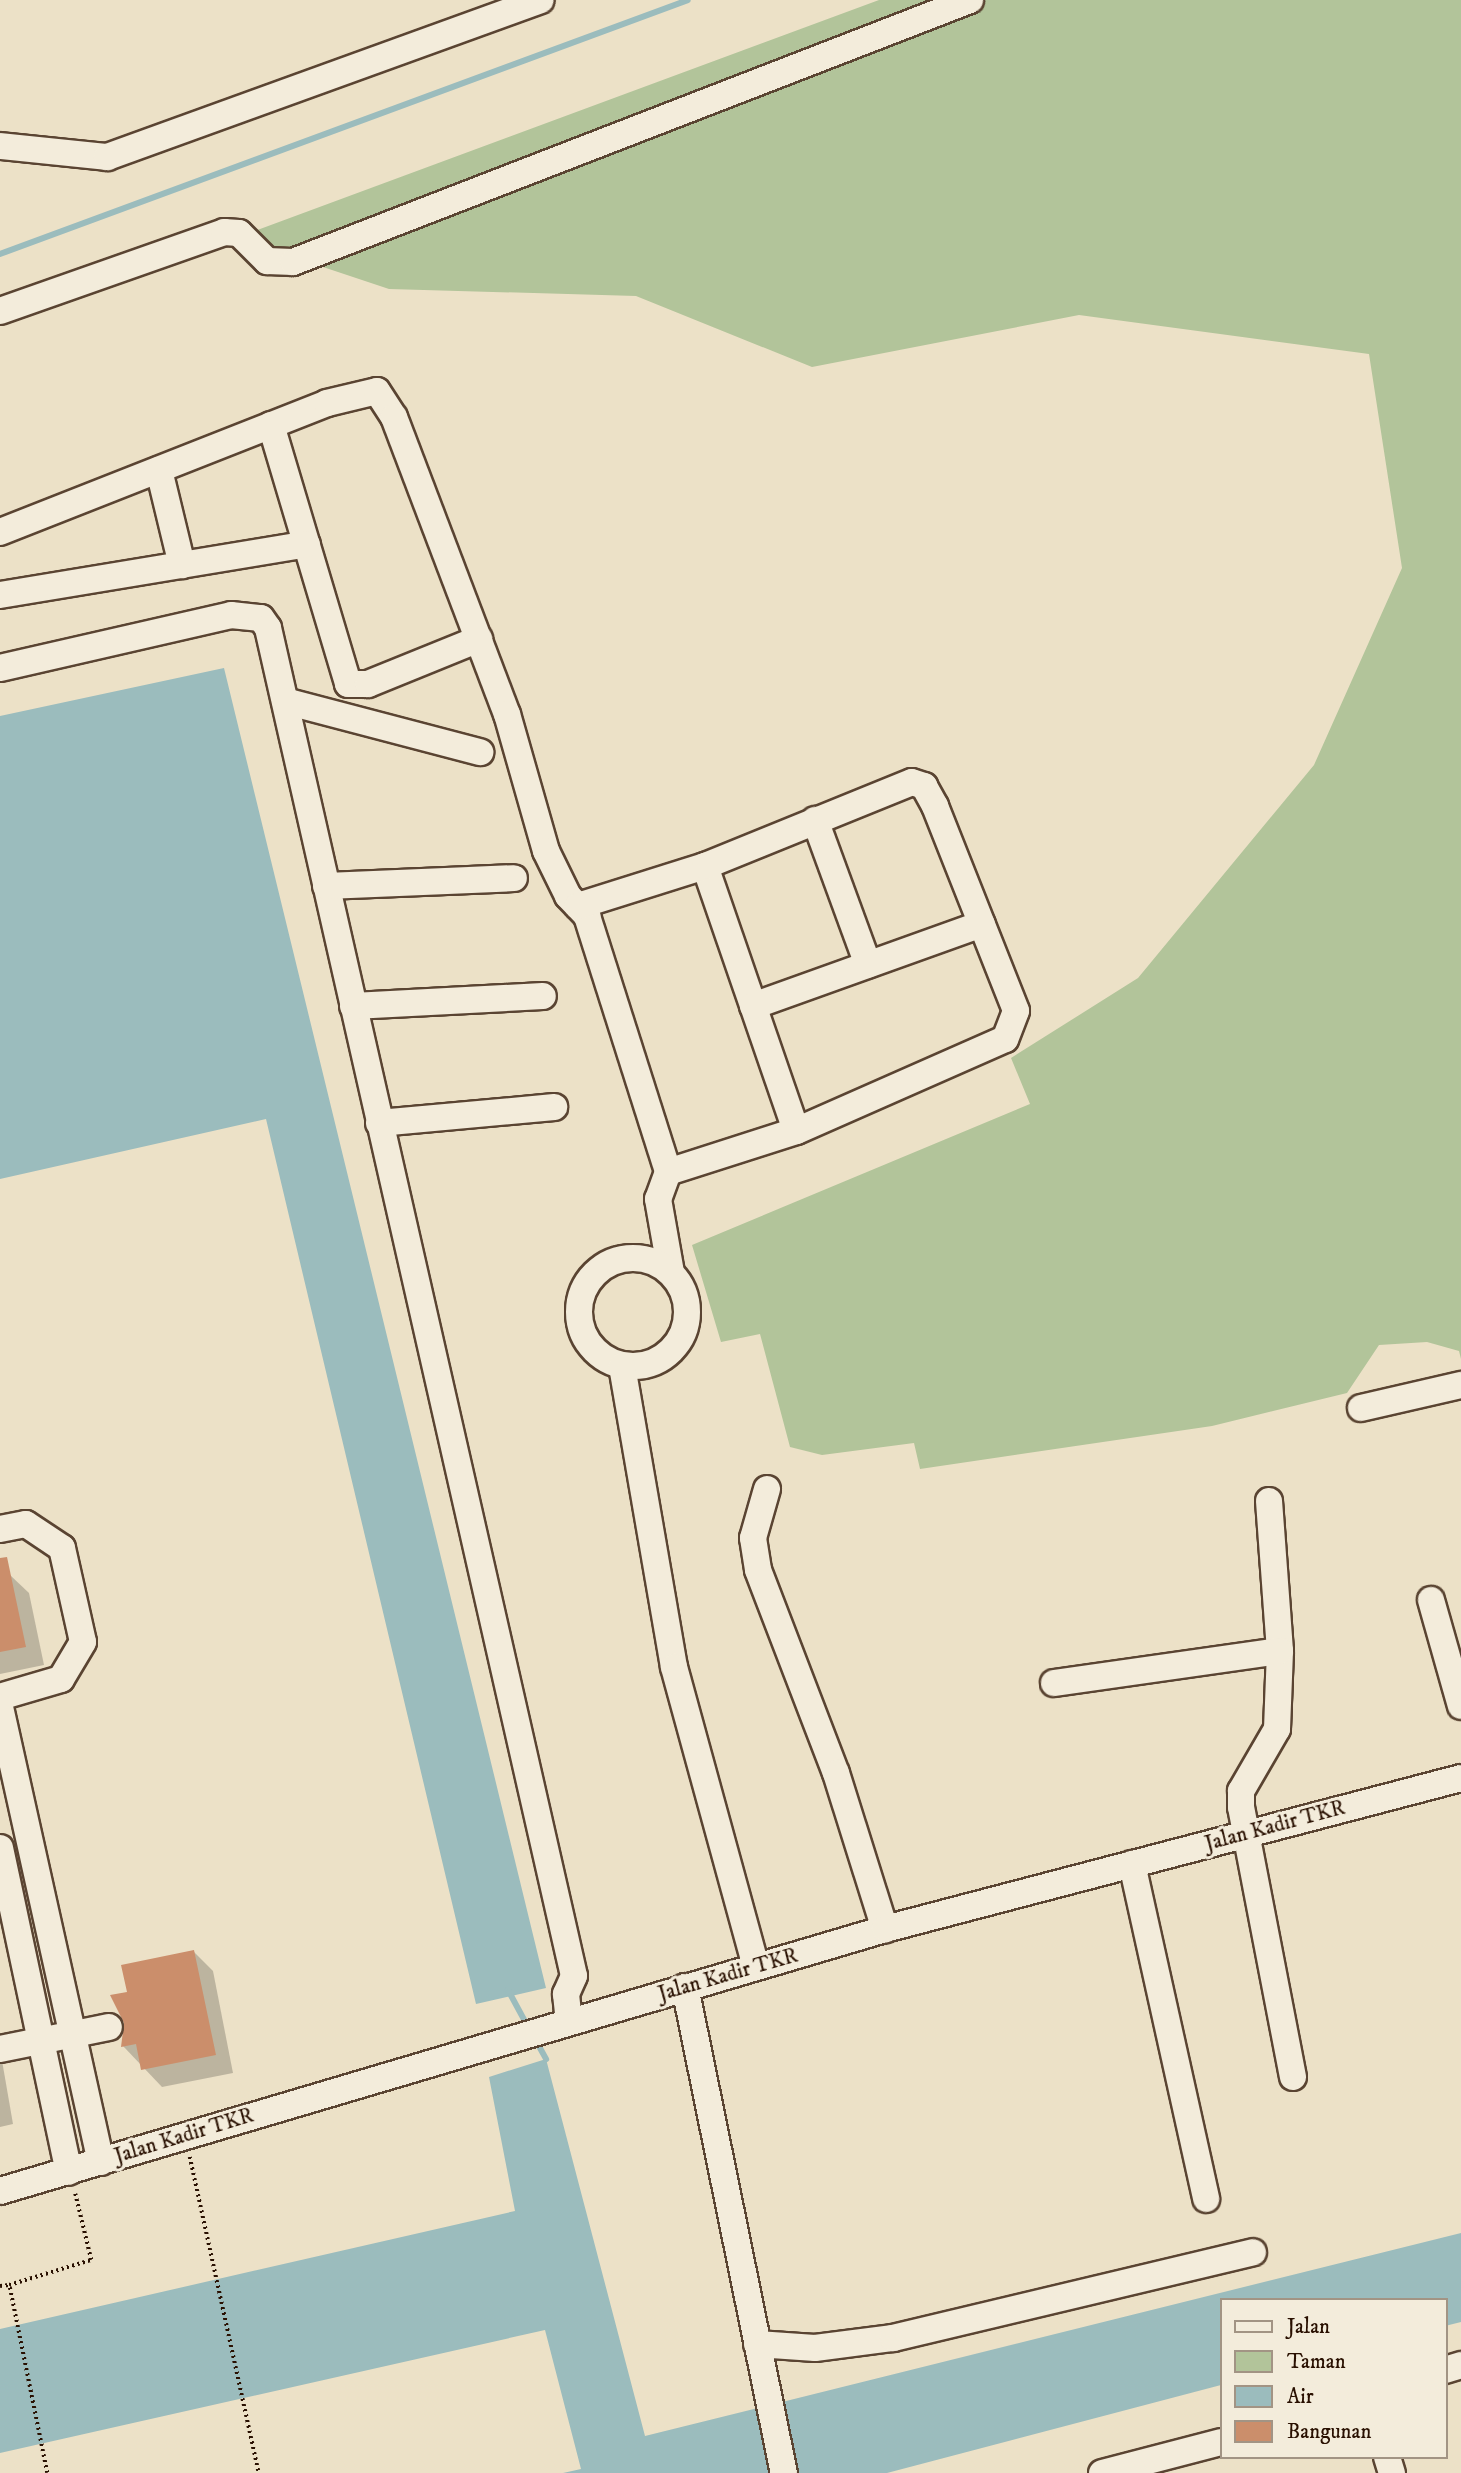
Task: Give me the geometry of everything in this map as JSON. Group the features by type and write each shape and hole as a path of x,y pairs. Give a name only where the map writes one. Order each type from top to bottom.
{"street":[{"path":"0,146 107,157 540,0"},
{"path":"0,311 224,232 239,233 267,261 293,262 970,0"},
{"path":"0,532 271,425 377,391 394,417 479,639 547,851 578,906 587,916 668,1172 658,1199 671,1273 686,1300 684,1331 666,1355 622,1366"},
{"path":"271,425 348,684 368,684 479,639"},
{"path":"159,470 182,565"},
{"path":"0,595 307,544"},
{"path":"0,668 246,614 268,628 574,1976 566,1994 566,2023"},
{"path":"285,701 480,752"},
{"path":"578,906 705,866 897,785 924,786 1016,1011 1004,1040 796,1131 668,1172"},
{"path":"815,820 868,965"},
{"path":"705,866 796,1131"},
{"path":"326,886 514,878"},
{"path":"753,1006 982,924"},
{"path":"353,1006 543,996"},
{"path":"379,1123 554,1107"},
{"path":"671,1273 628,1258 600,1269 585,1287 578,1309 585,1339 622,1366 674,1667 756,1966"},
{"path":"1361,1408 1461,1385"},
{"path":"767,1489 753,1538 758,1570 836,1773 885,1929"},
{"path":"1269,1501 1280,1651 1277,1729 1241,1791 1243,1833 1293,2077"},
{"path":"0,1529 26,1524 62,1548 83,1642 61,1679 0,1697"},
{"path":"1431,1600 1461,1706"},
{"path":"1054,1683 1280,1651"},
{"path":"0,1707 101,2162"},
{"name":"Jalan Kadir TKR","path":"0,2191 443,2055 566,2023 885,1929 1461,1778"},
{"path":"0,1848 69,2172"},
{"path":"1132,1864 1206,2199"},
{"path":"685,1987 784,2473"},
{"path":"0,2049 109,2027"},
{"path":"757,2344 815,2348 893,2338 1253,2252"},
{"path":"1102,2473 1220,2442"}],"path":[{"path":"185,2136 259,2473"},
{"path":"0,2286 90,2260 69,2172"},
{"path":"9,2285 10,2309 47,2473"}],"green space":[{"path":"879,0 1461,0 1461,1359 1459,1351 1427,1342 1379,1345 1347,1393 1212,1426 920,1469 914,1443 822,1455 790,1447 760,1334 721,1342 692,1245 1030,1104 1011,1058 1138,978 1314,765 1402,568 1369,354 1079,315 812,367 636,296 389,289 236,238"}],"water":[{"path":"224,668 546,1988 476,2004 266,1119 0,1179 0,716"},
{"path":"546,2059 645,2436 1461,2233 1461,2322 1447,2326 1447,2298 1220,2298 1220,2385 887,2473 563,2473 581,2469 545,2330 0,2453 0,2329 515,2211 489,2077"}],"building":[{"path":"7,1557 26,1647 0,1652 0,1558"},
{"path":"194,1950 216,2055 141,2070 136,2044 121,2047 124,2023 110,1995 127,1992 121,1965"}],"waterway":[{"path":"0,254 688,0"},
{"path":"508,1990 528,2027"},
{"path":"535,2039 546,2059"}]}
